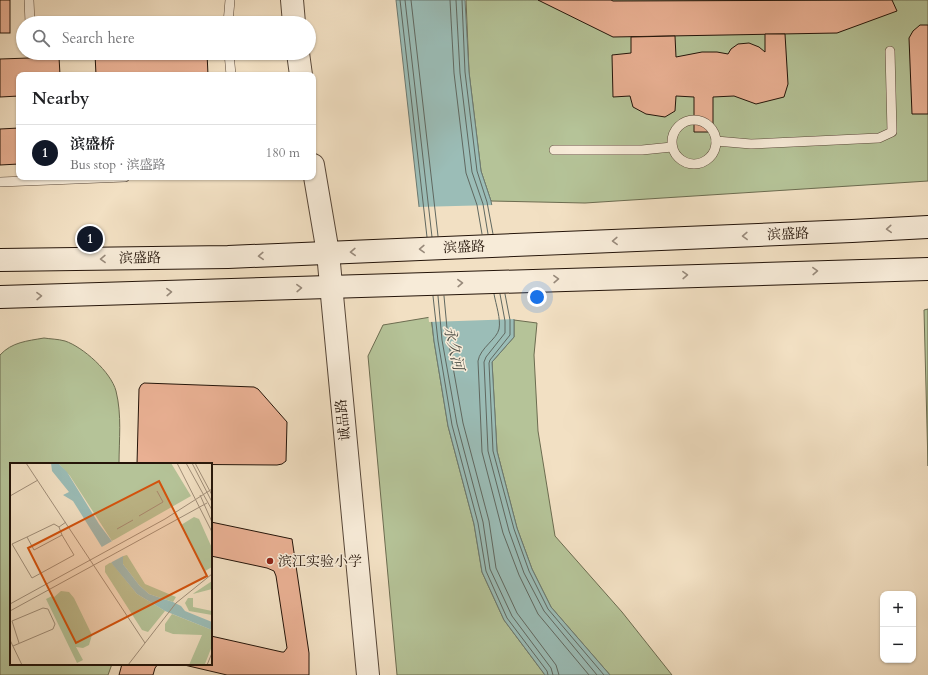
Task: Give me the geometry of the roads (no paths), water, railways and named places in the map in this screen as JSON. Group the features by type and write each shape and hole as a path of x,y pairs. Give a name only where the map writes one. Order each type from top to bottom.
{"main road":[{"path":"292,0 293,16"},
{"path":"299,60 300,72"},
{"name":"诚品路","path":"316,180 328,253 368,675"},
{"name":"滨盛路","path":"0,260 228,257 844,232 928,226"},
{"path":"0,297 516,280 928,269"}],"lane":[{"path":"29,0 30,16"},
{"path":"229,16 230,0"},
{"path":"716,142 751,144 879,138 892,132 890,51"},
{"path":"230,60 231,72"},
{"path":"694,120 702,121 708,125 715,134 715,151 709,159 702,164 694,165 681,161 676,156 672,147 671,139 673,133 682,123 694,120"},
{"path":"554,150 642,150 672,147"},
{"path":"0,182 50,180"}],"water":[{"name":"永久河","path":"396,0 465,0 469,72 481,171 491,201 514,320 514,337 492,362 497,451 517,528 532,569 551,607 610,675 545,675 504,620 482,572 474,524 448,426 434,341"}],"place":[{"name":"滨盛桥","path":"90,239"},
{"name":"滨江实验小学","path":"270,561"}]}
